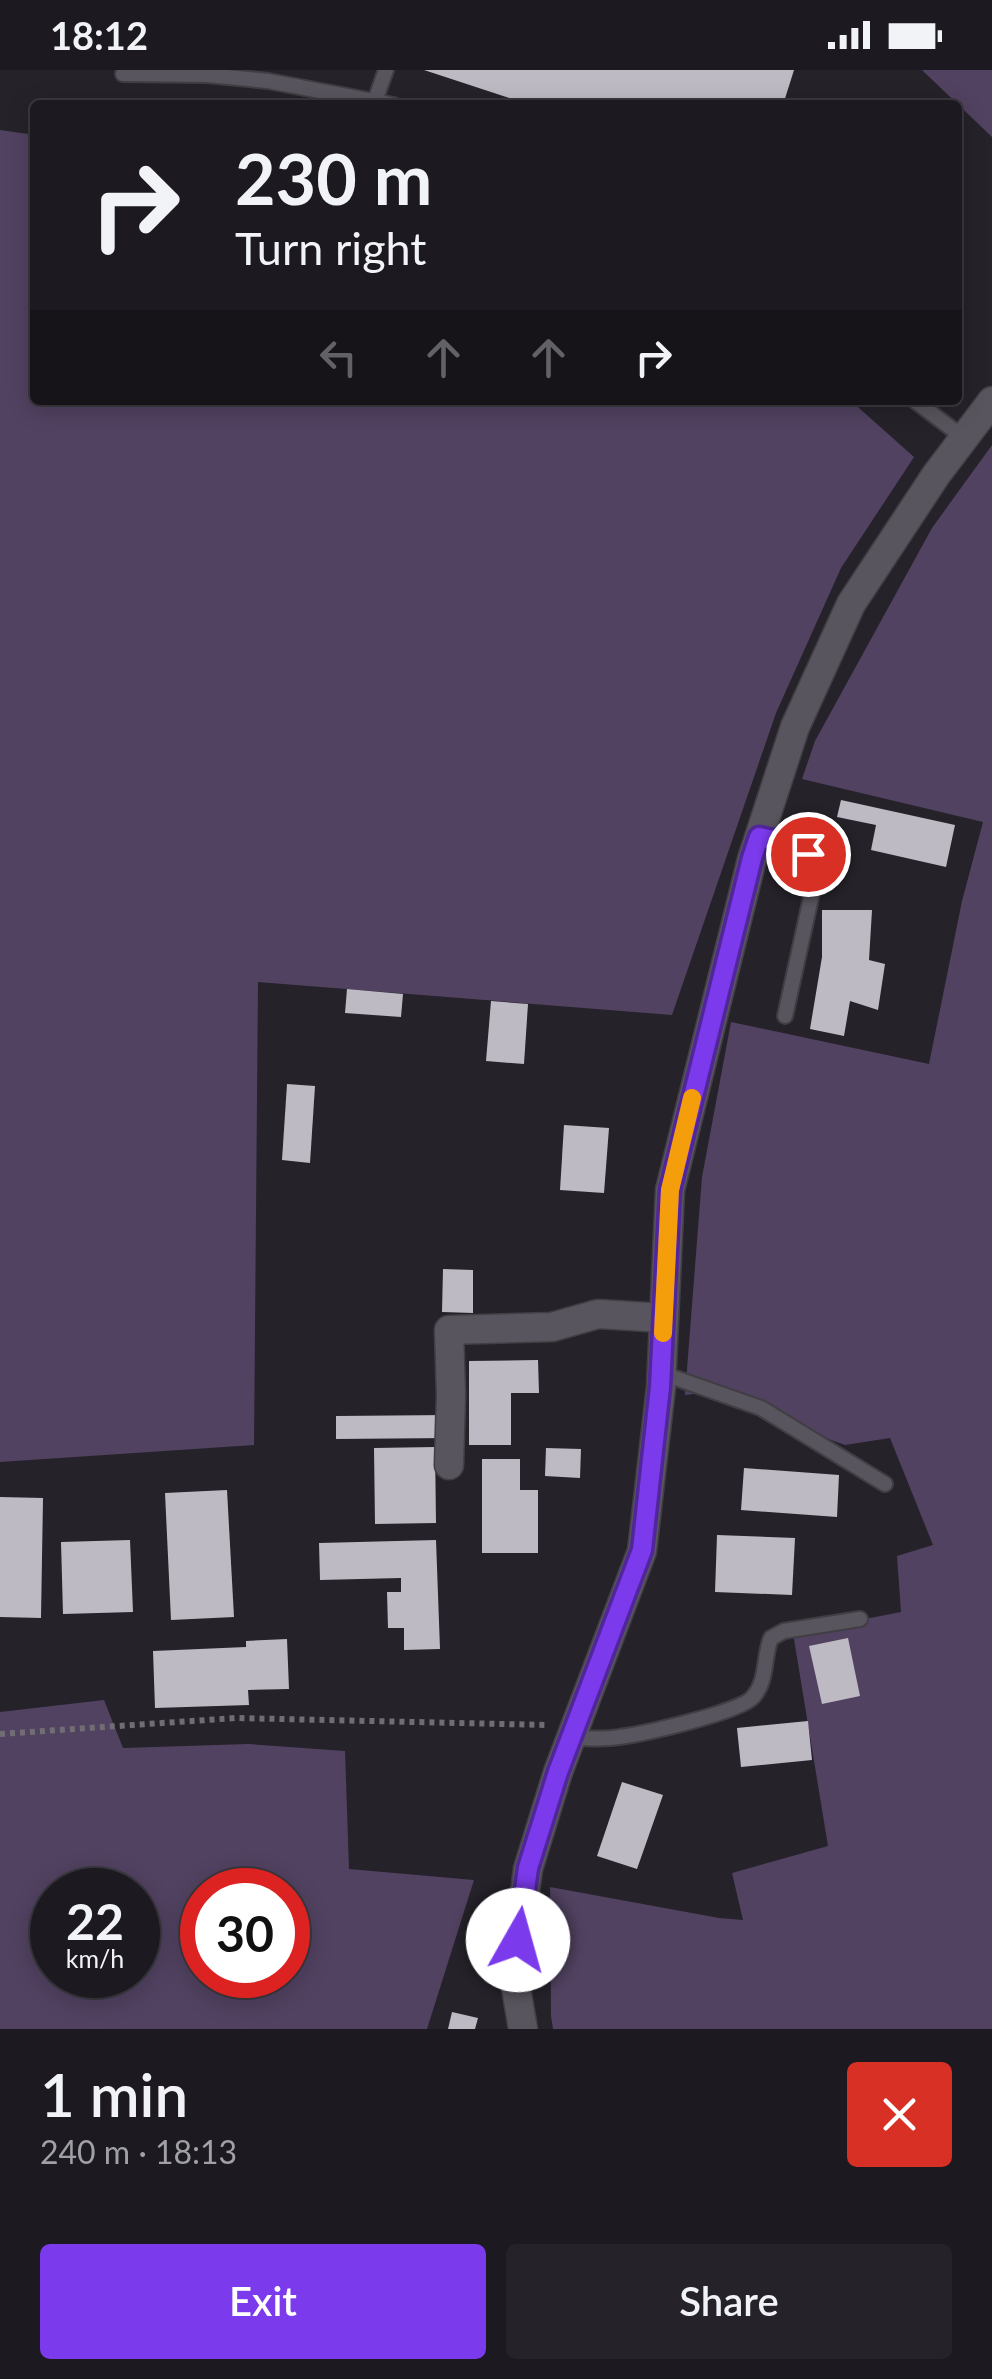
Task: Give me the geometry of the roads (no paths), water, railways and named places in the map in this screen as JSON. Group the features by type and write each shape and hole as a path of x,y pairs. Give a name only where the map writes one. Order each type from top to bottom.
{"street":[{"path":"523,2029 514,1976 528,1868 642,1550 661,1373 670,1190 759,837 794,727 851,604 936,475 992,401"},
{"path":"449,1465 449,1330 552,1327 598,1314 664,1318"}],"lane":[{"path":"376,100 386,70"},
{"path":"123,74 207,75 268,81 371,100"},
{"path":"921,405 964,438"},
{"path":"759,837 800,846 813,862 814,884 784,1016"},
{"path":"661,1373 760,1408 885,1484"},
{"path":"574,1732 616,1738 702,1718 751,1701 762,1683 771,1638 784,1631 860,1619"}]}
